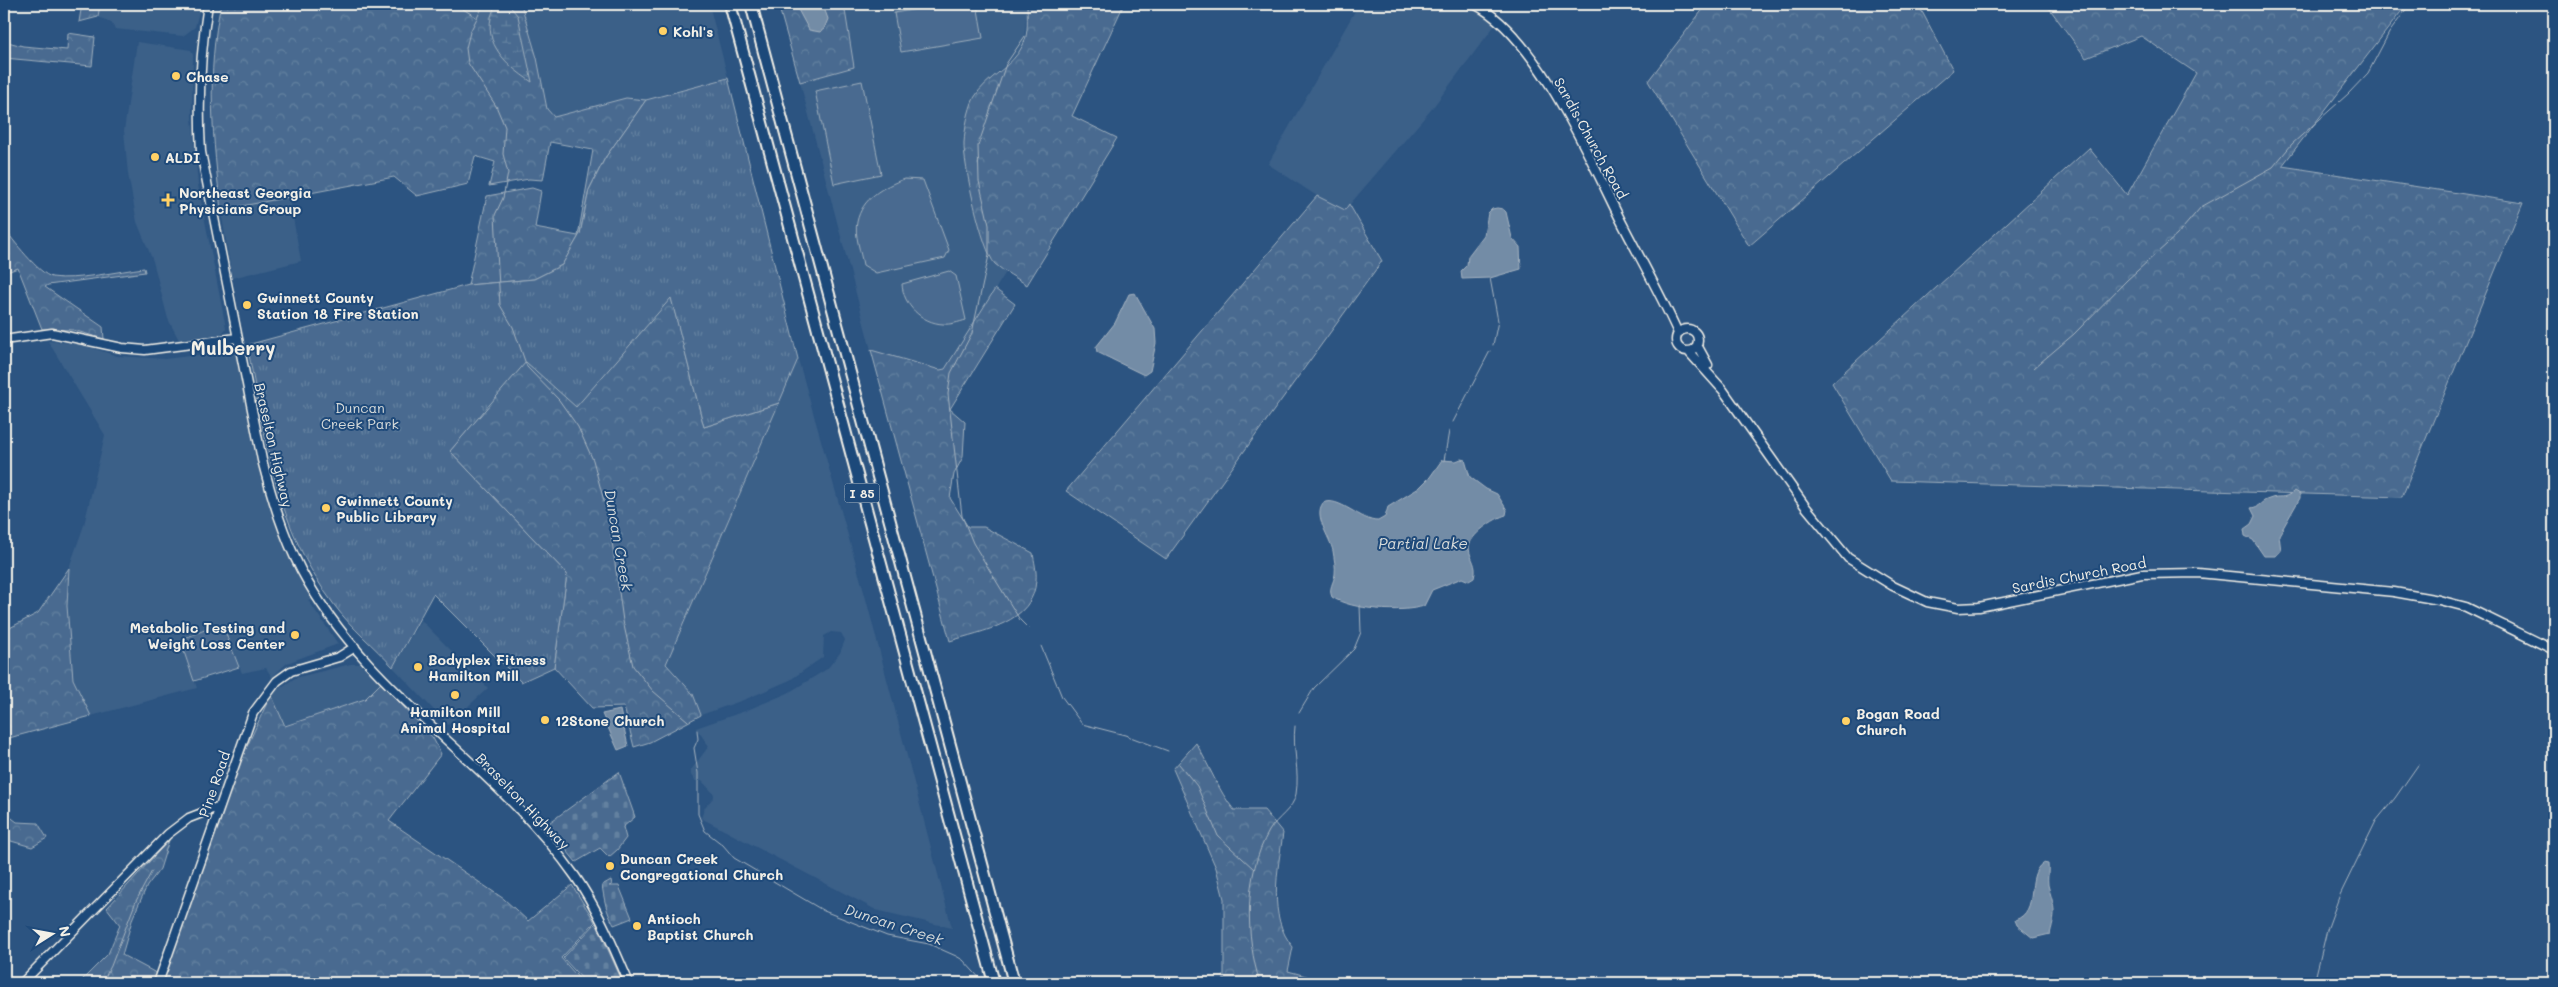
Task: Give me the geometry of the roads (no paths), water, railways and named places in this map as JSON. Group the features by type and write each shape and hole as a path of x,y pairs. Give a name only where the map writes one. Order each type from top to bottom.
{"highway":[{"name":"I 85","path":"730,4 994,983"},
{"name":"I 85","path":"751,4 1014,983"}],"street":[{"name":"Braselton Highway","path":"208,4 198,110 201,152 262,460 274,506 287,540 320,600 355,647 518,810 553,849 589,897 629,983"},
{"name":"Sardis Church Road","path":"1474,4 1506,26 1541,73 1590,156 1664,302 1682,331"},
{"path":"1682,331 1695,332 1698,338 1697,345 1688,351 1678,346 1676,340 1682,331"},
{"path":"4,340 52,333 122,348 145,350 237,338"},
{"name":"Sardis Church Road","path":"1697,345 1723,390 1805,506 1848,558 1893,586 1927,602 1958,608 1979,607 2142,574 2198,573 2394,592 2439,600 2466,607 2554,650"},
{"name":"Sardis Church Road","path":"1688,351 1723,390"},
{"name":"Pine Road","path":"158,983 253,713 277,680 291,671 339,657 355,647"},
{"path":"22,983 168,834 189,818 220,806"}],"water":[{"path":"795,4 823,5 828,19 824,29 820,32 809,30"},
{"path":"1492,209 1503,209 1506,212 1512,238 1520,247 1521,269 1490,278 1462,279 1461,271 1467,265 1468,256 1484,235 1488,213"},
{"path":"1135,293 1155,329 1156,343 1150,371 1144,375 1097,352 1096,347 1115,323 1129,294"},
{"name":"Partial Lake","path":"1442,460 1456,461 1465,460 1470,477 1486,489 1497,494 1507,510 1506,515 1483,528 1470,543 1469,548 1475,569 1474,578 1469,581 1462,578 1432,590 1424,606 1415,608 1377,609 1351,605 1332,597 1331,588 1335,574 1335,565 1333,551 1321,520 1320,508 1323,503 1329,502 1343,505 1365,517 1378,521 1385,517 1388,507 1419,488 1430,477"},
{"path":"2295,491 2300,494 2300,498 2279,535 2281,551 2275,556 2264,556 2253,540 2245,536 2244,529 2251,524 2255,516 2251,508 2266,500 2284,497"},
{"path":"620,710 628,746 618,750 602,714"},
{"path":"2043,863 2048,864 2048,885 2054,914 2050,934 2033,938 2017,925 2015,920 2023,916 2028,909 2034,876 2037,869"}],"waterway":[{"name":"Duncan Creek","path":"455,4 476,17"},
{"name":"Duncan Creek","path":"484,4 470,32 466,48 468,63 496,106 505,127 503,154 508,173 503,198 495,215 500,305 513,327 527,367 559,400 578,427 593,460 609,520 623,621 633,666 653,691 688,721"},
{"path":"2034,368 2074,334 2127,280 2177,235 2201,207 2273,167 2292,144 2348,94 2368,73 2389,33 2410,4"},
{"path":"1025,36 1006,64 978,146 979,181 989,225 989,255 972,333 951,373 948,394 962,516 973,543 1020,620 1028,628"},
{"path":"1490,278 1498,321 1493,345"},
{"path":"1453,422 1490,351"},
{"path":"1444,461 1449,431"},
{"path":"1299,713 1314,688 1354,649 1361,632 1360,605"},
{"path":"1041,646 1062,697 1082,724 1125,735 1168,751"},
{"path":"1260,983 1255,965 1250,926 1251,886 1261,848 1269,831 1292,805 1296,794 1295,726"},
{"name":"Duncan Creek","path":"697,730 698,739 694,748 698,773 698,814 705,831 723,845 734,858 824,911 887,936 929,944 956,956 963,960 984,983"},
{"path":"1179,764 1197,786 1218,836 1254,869"},
{"path":"2314,983 2327,930 2339,897 2376,821 2418,765"},
{"path":"102,983 111,966 136,901 152,871"}],"place":[{"name":"Kohl's","path":"663,31"},
{"name":"Chase","path":"176,76"},
{"name":"ALDI","path":"155,157"},
{"name":"Northeast Georgia Physicians Group","path":"168,200"},
{"name":"Gwinnett County Station 18 Fire Station","path":"247,305"},
{"name":"Gwinnett County Public Library","path":"326,508"},
{"name":"Metabolic Testing and Weight Loss Center","path":"295,635"},
{"name":"Bodyplex Fitness Hamilton Mill","path":"418,667"},
{"name":"Hamilton Mill Animal Hospital","path":"455,695"},
{"name":"12Stone Church","path":"545,720"},
{"name":"Bogan Road Church","path":"1846,721"},
{"name":"Duncan Creek Congregational Church","path":"610,866"},
{"name":"Antioch Baptist Church","path":"637,926"}],"district":[{"name":"Mulberry","path":"233,347"}],"park label":[{"name":"Duncan Creek Park","path":"360,416"}]}
